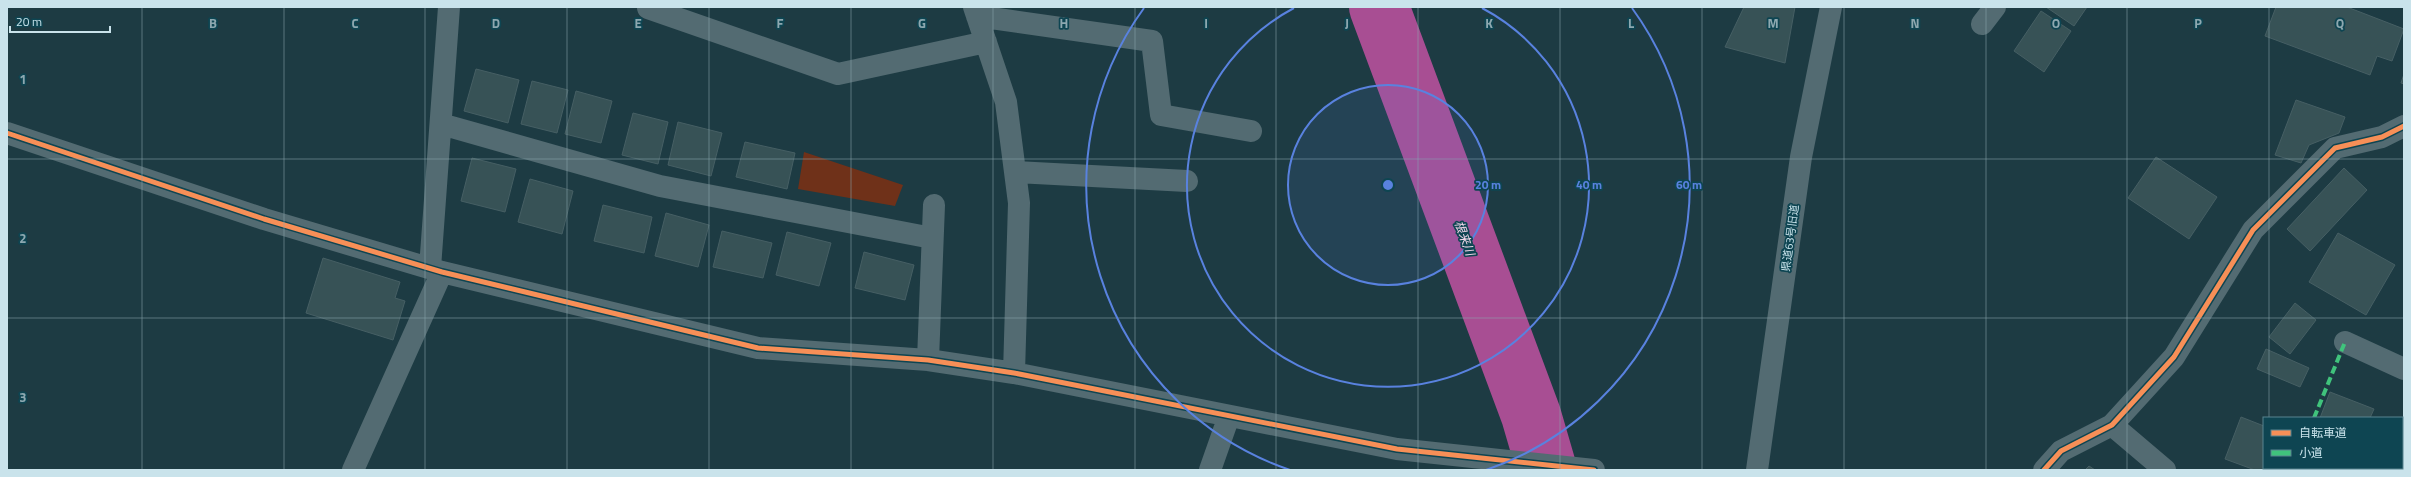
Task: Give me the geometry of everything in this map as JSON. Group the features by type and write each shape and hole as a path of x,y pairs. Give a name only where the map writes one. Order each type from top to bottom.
{"street":[{"path":"353,470 436,270 441,124 449,7"},
{"name":"県道63号旧道","path":"1757,470 1801,157 1831,7"},
{"path":"1982,24 1995,7"},
{"path":"648,8 838,74 986,42"},
{"path":"1014,373 1019,203 1006,102 975,12 1152,41 1161,115 1251,131"},
{"path":"441,124 660,186 932,238"},
{"path":"2044,470 2061,451 2112,426 2174,358 2253,230 2335,148 2382,137 2404,126"},
{"path":"7,132 264,220 436,270 758,348 928,360 1014,373 1397,449 1594,470"},
{"path":"1015,172 1187,181"},
{"path":"928,360 934,205"},
{"path":"2345,342 2404,369"},
{"path":"1210,470 1229,416"},
{"path":"2112,426 2165,470"}],"shaded area":[{"path":"804,152 903,185 895,206 798,189"}],"building":[{"path":"1744,7 1795,7 1785,63 1725,47"},
{"path":"2046,7 2087,7 2074,26"},
{"path":"2276,7 2347,7 2404,29 2392,61 2377,56 2370,75 2265,36"},
{"path":"2041,11 2071,31 2044,72 2014,51"},
{"path":"476,69 519,80 508,123 464,111"},
{"path":"2404,74 2404,84 2401,83"},
{"path":"532,81 568,90 557,133 521,124"},
{"path":"576,91 612,101 601,143 565,134"},
{"path":"2296,100 2345,117 2339,133 2309,145 2301,163 2275,155"},
{"path":"633,113 668,122 658,164 622,155"},
{"path":"678,122 722,133 711,176 668,165"},
{"path":"745,142 795,153 787,189 736,177"},
{"path":"2156,157 2217,197 2189,239 2128,198"},
{"path":"472,158 516,169 505,212 461,201"},
{"path":"2344,168 2367,190 2310,251 2287,229"},
{"path":"530,179 573,191 562,234 518,222"},
{"path":"603,205 652,217 644,253 594,241"},
{"path":"666,213 709,225 698,267 655,256"},
{"path":"722,231 772,243 763,278 713,267"},
{"path":"787,232 831,243 819,286 776,275"},
{"path":"2338,233 2395,265 2366,315 2309,282"},
{"path":"864,252 914,265 905,300 855,288"},
{"path":"323,258 400,282 395,298 405,301 393,340 306,313"},
{"path":"2295,303 2316,320 2290,354 2269,337"},
{"path":"2266,349 2309,368 2300,387 2257,369"},
{"path":"2330,392 2374,409 2370,417 2320,417"},
{"path":"2241,417 2263,426 2263,469 2286,469 2255,470 2225,459"},
{"path":"2089,466 2095,470 2085,470"},
{"path":"2349,469 2386,469 2386,470"}],"waterway":[{"name":"根来川","path":"1379,7 1531,415 1547,470"}],"marked path":[{"path":"2314,417 2345,342"}],"cycle path":[{"path":"2044,470 2061,451 2112,425 2174,357 2253,230 2335,148 2382,137 2404,126"},
{"path":"7,133 264,219 442,272 758,348 928,360 1014,373 1397,449 1594,470"}]}
